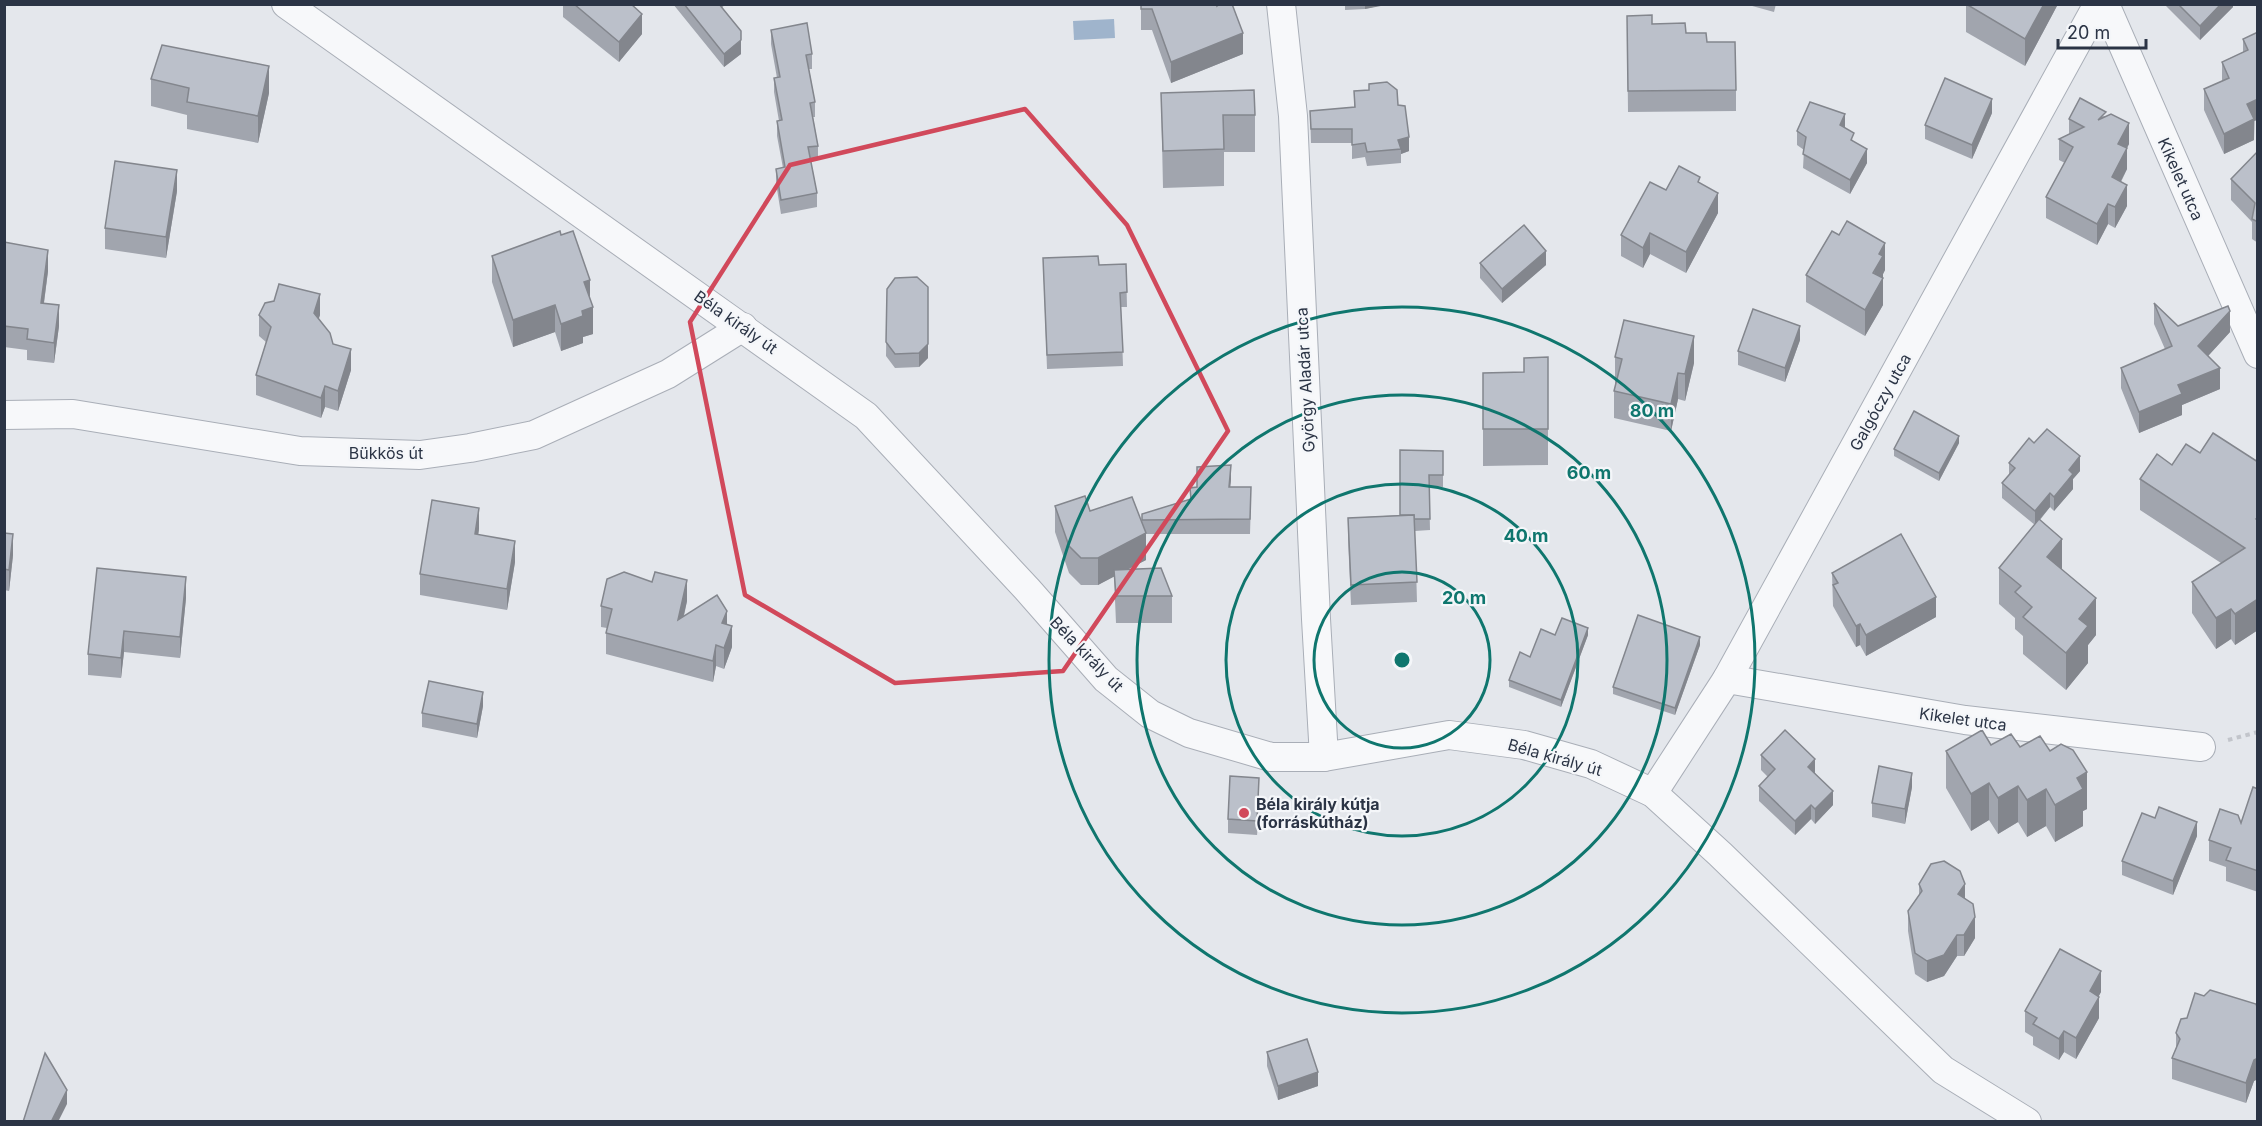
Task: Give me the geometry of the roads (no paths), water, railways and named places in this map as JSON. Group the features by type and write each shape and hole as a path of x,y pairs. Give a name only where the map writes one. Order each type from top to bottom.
{"street":[{"name":"Béla király út","path":"286,4 866,416 1106,679 1150,714 1189,733 1271,757 1324,757 1449,735 1524,745 1591,764 1653,793 1720,854 1943,1070 2027,1122"},
{"name":"György Aladár utca","path":"1281,4 1293,116 1324,757"},
{"name":"Galgóczy utca","path":"1653,793 1727,679 2098,4"},
{"name":"Kikelet utca","path":"2105,4 2258,354"},
{"name":"Bükkös út","path":"4,415 73,414 300,451 420,455 534,435 668,374 743,327"},
{"name":"Kikelet utca","path":"1727,679 1965,720 2201,747"}],"water":[{"path":"1114,19 1115,38 1074,40 1073,21"}],"place":[{"name":"Béla király kútja (forráskútház)","path":"1244,813"}]}
